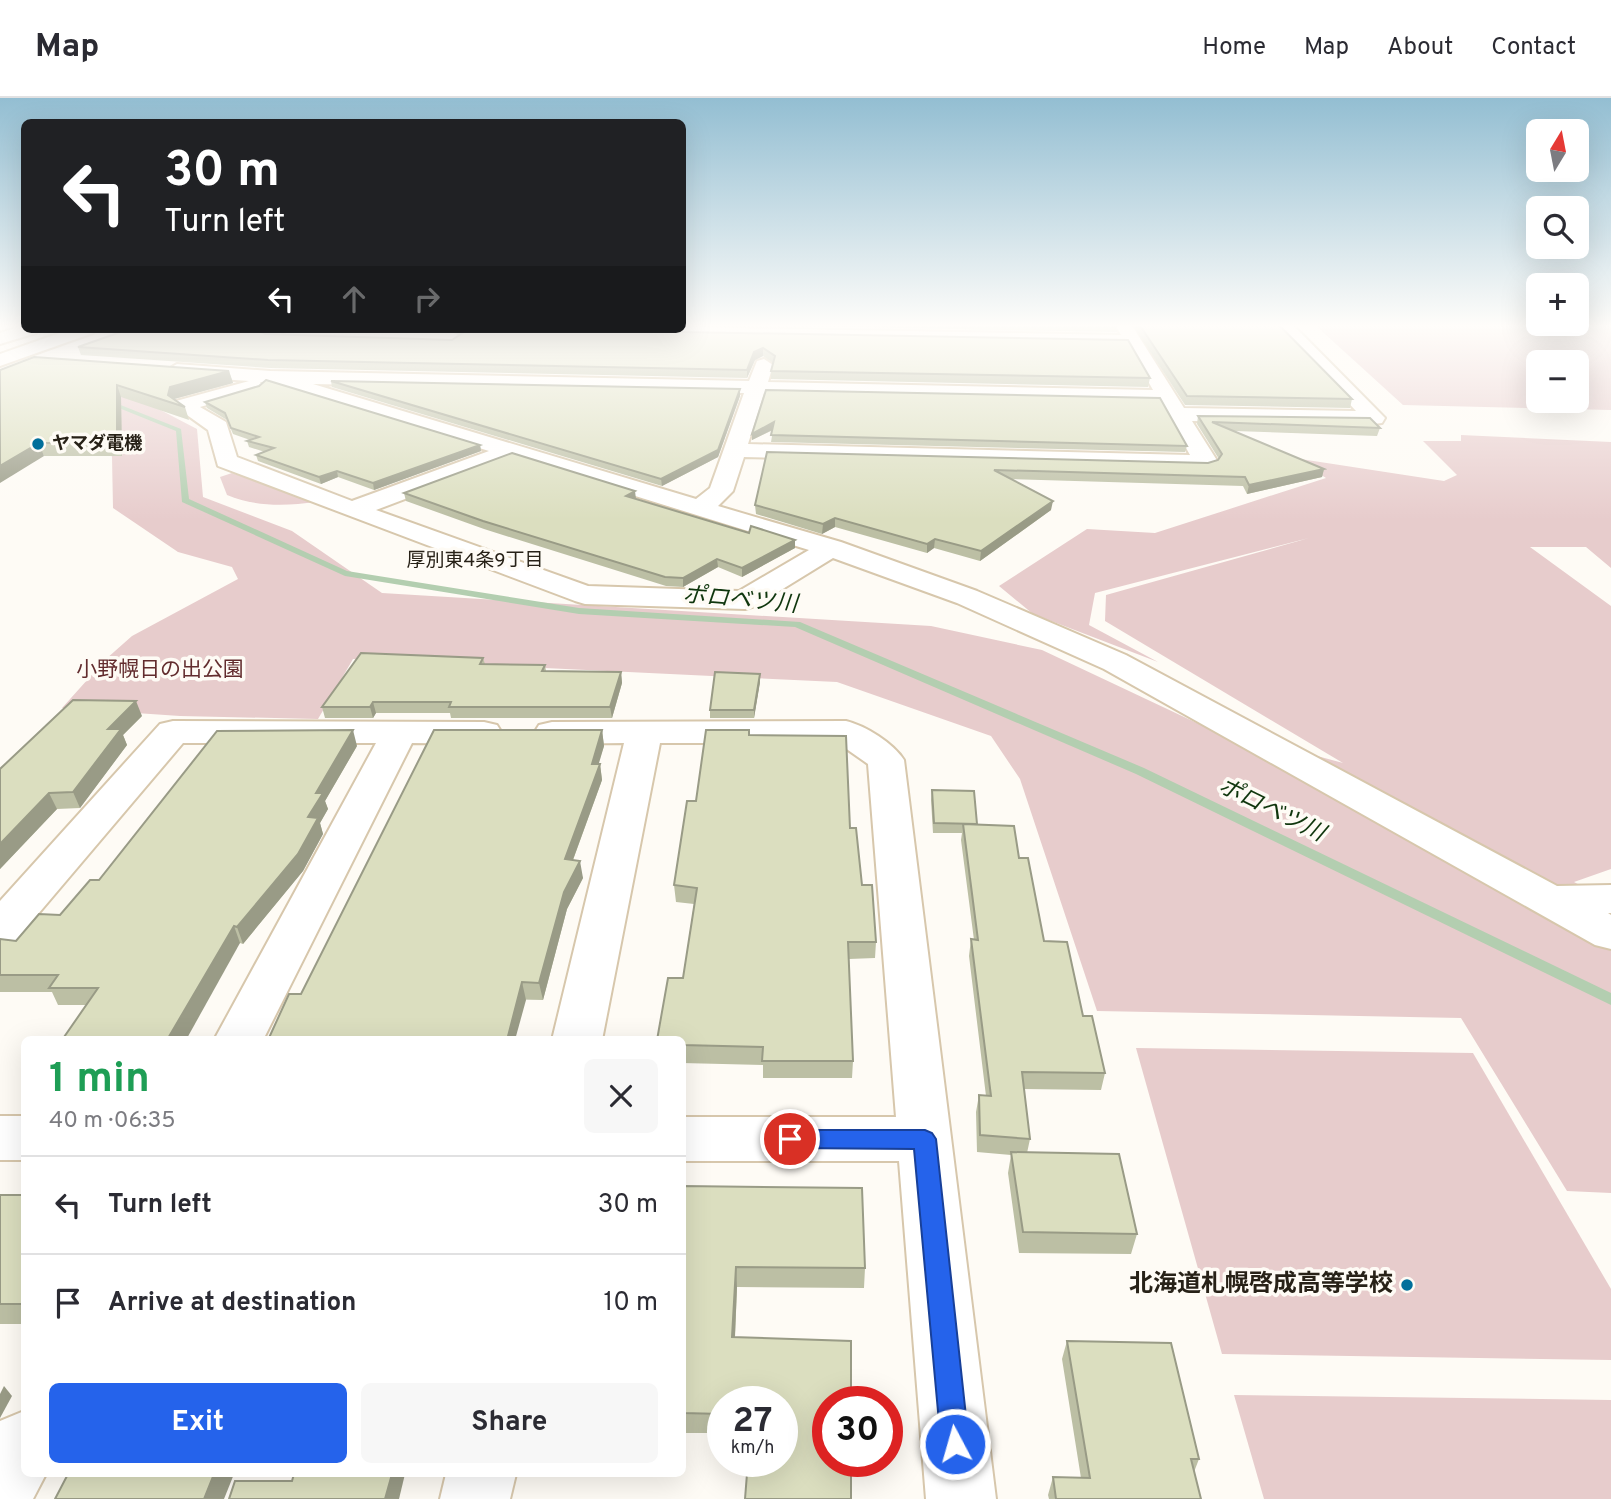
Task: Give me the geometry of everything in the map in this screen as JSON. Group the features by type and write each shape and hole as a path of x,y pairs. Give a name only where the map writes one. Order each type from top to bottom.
{"main road":[{"path":"236,389 183,405 218,427 226,461 585,595 745,600 831,548"},
{"path":"311,389 831,548 967,597 1115,662 1611,934"},
{"path":"701,507 721,491 757,389"},
{"path":"791,389 1174,405 1374,418 1346,389"},
{"path":"735,450 1206,462 1164,389"},
{"path":"352,510 511,451"},
{"path":"0,929 173,732 846,732 886,760 961,1499"},
{"path":"240,1036 399,733"},
{"path":"578,1036 644,734"},
{"path":"1550,901 1611,899"},
{"path":"0,1138 21,1138"},
{"path":"686,1139 925,1139"},
{"path":"0,1492 21,1452"},
{"path":"475,1499 480,1477"}],"green space":[{"path":"1386,389 1526,389 1526,408 1403,405"},
{"path":"1589,389 1611,389 1611,410 1589,409"},
{"name":"小野幌日の出公園","path":"106,393 143,401 197,429 203,497 292,531 382,593 931,626 1042,650 1199,724 1343,763 1105,621 1106,595 1309,538 1095,593 1089,625 1158,662 1033,614 999,586 1087,529 1155,533 1326,478 1294,458 1444,481 1457,475 1423,441 1461,441 1461,435 1611,442 1611,568 1586,547 1530,547 1611,606 1611,869 1574,882 1611,902 1611,1193 1567,1191 1461,1018 1097,1011 1020,779 991,736 837,682 353,659 318,719 180,716 62,708 106,659 132,636 238,579 232,567 178,552 113,508 112,457 98,422 0,403"},
{"path":"232,473 316,502 271,505 238,499 227,495 220,477"},
{"name":"北海道札幌啓成高等学校","path":"1136,1048 1473,1053 1611,1289 1611,1360 1222,1354"},
{"path":"1234,1395 1611,1400 1611,1499 1264,1499"}],"building":[{"path":"0,389 117,389 117,443 39,443 0,466"},
{"path":"131,389 169,389 168,395 185,407"},
{"path":"248,389 297,389 480,445 373,483 337,471 319,477 256,455 274,448 247,441 259,437 231,428 225,413 205,402"},
{"path":"359,389 740,389 718,450 661,479"},
{"path":"1183,389 1343,389 1352,399 1187,396"},
{"path":"766,390 1160,398 1187,446 771,435 774,422 752,434"},
{"path":"1198,416 1370,418 1380,428 1212,422 1324,469 1249,485 1245,477 994,470 1053,501 981,551 935,539 927,544 835,518 823,524 755,505 767,452 1208,463 1218,460 1222,454"},
{"path":"512,453 635,491 626,496 749,533 751,526 795,540 742,568 717,559 683,578 665,577 483,521 404,493"},
{"path":"361,653 483,658 480,664 545,665 542,671 621,672 610,707 449,707 451,702 373,702 370,707 322,707"},
{"path":"715,672 760,674 754,710 710,710"},
{"path":"73,700 136,701 108,729 121,729 73,792 49,793 0,844 0,769"},
{"path":"353,730 316,793 323,793 308,817 318,818 298,854 237,927 234,926 169,1036 65,1036 98,988 49,988 58,975 0,975 0,939 16,941 39,914 60,915 90,880 99,880 217,731"},
{"path":"434,730 602,730 592,764 600,764 565,859 580,861 564,892 539,983 522,982 508,1036 270,1036 289,994 301,994"},
{"path":"706,730 749,730 749,735 846,736 850,828 856,828 862,885 872,885 876,942 848,942 853,1061 762,1061 763,1047 686,1045 686,1036 658,1036 668,978 683,978 697,888 674,885 687,801 696,801"},
{"path":"932,790 974,791 977,824 934,823"},
{"path":"963,824 1014,826 1019,858 1028,858 1044,941 1067,942 1083,1016 1092,1016 1105,1073 1022,1072 1030,1139 980,1135 979,1095 991,1096 971,939 978,940"},
{"path":"1011,1152 1119,1154 1137,1234 1023,1232"},
{"path":"686,1186 862,1188 865,1268 736,1267 732,1337 851,1341 851,1386 812,1386 812,1477 851,1477 851,1499 745,1499 747,1477 798,1477 798,1386 707,1386 707,1414 686,1413"},
{"path":"0,1195 21,1195 21,1304 0,1304"},
{"path":"1067,1341 1171,1343 1199,1459 1191,1459 1201,1499 1056,1499 1053,1477 1090,1478"},
{"path":"66,1477 213,1477 204,1499 55,1499"},
{"path":"293,1477 391,1477 385,1499 229,1499 235,1481 292,1481"}],"waterway":[{"name":"ポロベツ川","path":"106,401 179,430 185,500 345,573 579,611 797,624 1140,771 1611,999"}],"place":[{"name":"ヤマダ電機","path":"38,444"},
{"name":"北海道札幌啓成高等学校","path":"1407,1285"}],"district":[{"name":"厚別東4条9丁目","path":"475,561"}],"route":[{"path":"790,1139 925,1139 955,1444"}]}
